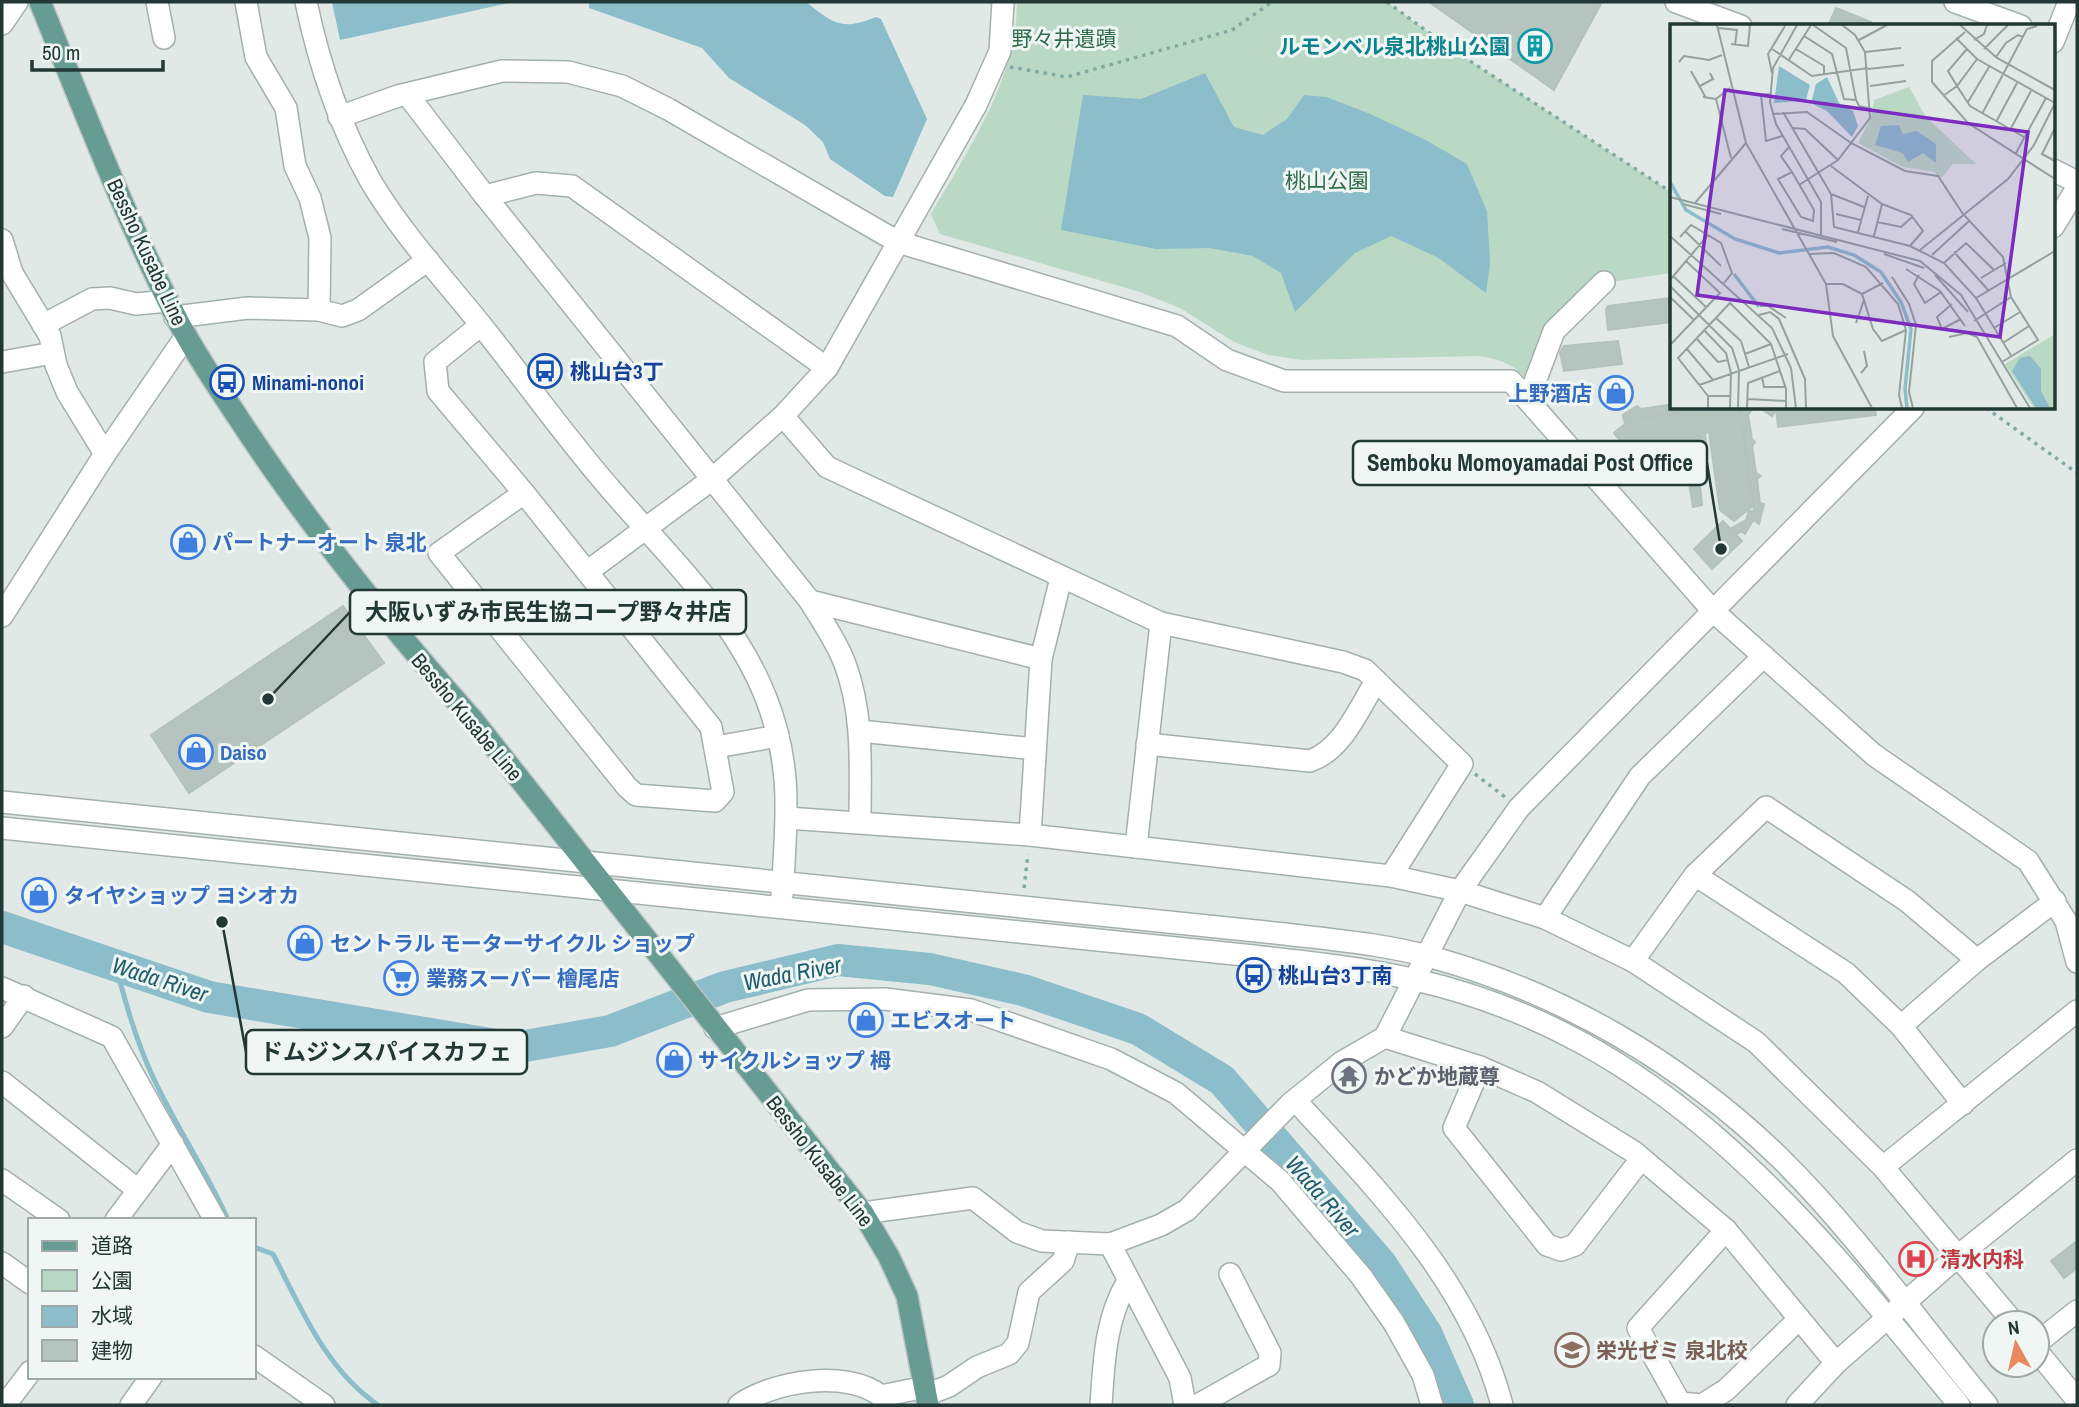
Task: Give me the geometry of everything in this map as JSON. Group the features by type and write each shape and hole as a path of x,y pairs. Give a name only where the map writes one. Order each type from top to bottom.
{"main road":[{"name":"Bessho Kusabe Line","path":"40,2 135,233 186,336 268,464 404,643 473,720 609,890 676,980 863,1213 890,1256 907,1296 926,1396"}],"street":[{"path":"2,24 17,2"},
{"path":"157,2 164,38"},
{"path":"246,2 256,57 286,108 295,166 310,198 320,238 319,310"},
{"path":"306,2 315,43 339,117 371,181 428,260 596,473 697,586 753,666 778,736 787,776 782,909"},
{"path":"587,572 711,480 783,416 827,369 976,105 1000,51 1003,2"},
{"path":"1676,2 1736,24"},
{"path":"1955,2 2016,24"},
{"path":"2054,37 2068,2"},
{"path":"339,117 407,94 502,71 568,72 622,86 740,149 898,242 1177,326 1227,360 1284,380 1511,381 1713,611 1874,755 2028,861 2066,921 2077,962"},
{"path":"407,94 485,196 810,601 844,661 855,698 860,731 860,821"},
{"path":"2054,170 2077,182"},
{"path":"485,196 536,183 572,186 634,227 827,369"},
{"path":"2054,225 2077,188"},
{"path":"2,240 12,273 43,326 67,392 105,454"},
{"path":"43,326 92,299 110,298 172,309 319,310 342,316 358,310 428,260"},
{"path":"1531,401 1533,387 1554,331 1605,282"},
{"path":"481,325 435,362 438,391 524,493 711,727 723,792 715,801 636,795 439,553 524,493"},
{"path":"2,616 105,454 186,336"},
{"path":"2,362 53,353"},
{"path":"863,1213 973,1198 1017,1231 1042,1241 1110,1244 1161,1224 1187,1210 1293,1102 1342,1062 1385,1037 1429,956 1460,891 1519,808 1911,410"},
{"path":"783,416 827,467 1161,623 1343,662 1365,670 1462,764 1391,876"},
{"path":"1030,835 1041,659 1061,578"},
{"path":"810,601 1041,659"},
{"path":"1136,847 1161,623"},
{"path":"1545,918 1640,776 1763,656"},
{"path":"1147,744 1310,761 1324,756 1338,742 1376,681"},
{"path":"860,731 1035,749"},
{"path":"716,747 778,736"},
{"path":"2,802 1285,934 1429,956 1471,969 1576,1012 1655,1056 1729,1111 1781,1160 1828,1210 1959,1405"},
{"path":"1633,961 1695,875 1766,807 1907,901 1977,960"},
{"path":"787,818 860,821 1030,835 1391,876 1460,891 1545,918 1633,961 1756,1042 1883,1167 2002,1309"},
{"path":"2,828 1254,956 1416,980 1465,994 1544,1024 1603,1054 1700,1121 1770,1184 1987,1405"},
{"path":"1695,875 1846,973 1901,1026 1963,1104"},
{"path":"1901,1026 1977,960 2055,901"},
{"path":"2,988 112,1037 214,1218"},
{"path":"2,1027 24,996"},
{"path":"712,1024 808,1000 885,999 971,1010 1122,1064 1176,1093 1280,1181 1361,1276 1394,1323 1418,1365 1432,1405"},
{"path":"1883,1167 2077,1011"},
{"path":"1385,1037 1480,1067 1537,1092 1641,1158 1726,1230 1836,1363"},
{"path":"1480,1067 1454,1128 1547,1245 1561,1250 1575,1245 1641,1158"},
{"path":"2,1082 138,1190"},
{"path":"1293,1102 1389,1203 1437,1265 1469,1319 1502,1405"},
{"path":"117,1218 173,1144"},
{"path":"1797,1405 1836,1363 1897,1313 1958,1256 2077,1160"},
{"path":"2,1180 56,1218"},
{"path":"1726,1230 1638,1328 1680,1403 1702,1405 1726,1390 1799,1319"},
{"path":"740,1405 769,1389 797,1382 857,1383 871,1388 881,1396 926,1396 949,1386 977,1367 1009,1354 1018,1343 1029,1292 1063,1261 1069,1242"},
{"path":"1110,1244 1180,1378 1185,1405"},
{"path":"2,1263 28,1282"},
{"path":"1198,1405 1269,1365 1270,1353 1230,1274"},
{"path":"1101,1405 1105,1355 1115,1302 1128,1281"},
{"path":"2051,1332 2077,1311"},
{"path":"256,1357 324,1405"},
{"path":"2051,1368 2077,1400"},
{"path":"5,1405 28,1375"},
{"path":"131,1405 150,1379"}],"path":[{"path":"995,64 1049,76 1067,77 1232,30 1272,2"},
{"path":"1387,2 1450,48 1670,191"},
{"path":"1989,410 2077,473"},
{"path":"1462,764 1519,808"},
{"path":"1022,908 1030,835"}],"green space":[{"name":"桃山公園","path":"1017,2 1387,2 1450,48 1670,191 1670,273 1604,283 1554,331 1533,387 1510,365 1479,356 1302,360 1268,355 1234,342 1180,308 1140,292 940,234 931,214 988,113 1009,59"}],"water":[{"path":"332,2 514,2 340,40"},
{"path":"589,2 806,2 838,23 854,24 876,17 881,19 927,119 893,197 885,196 830,159 823,142 805,125 729,78 702,48 589,8"},
{"path":"1205,73 1234,127 1263,135 1287,119 1304,95 1326,97 1424,139 1467,164 1487,211 1490,263 1486,293 1437,257 1391,236 1355,253 1295,312 1281,273 1253,256 1210,248 1156,249 1061,230 1083,95 1141,99"}],"building":[{"name":"ルモンベル泉北桃山公園","path":"1429,2 1602,2 1554,90"},
{"path":"1836,8 1871,22 1870,24 1829,24"},
{"path":"1670,298 1670,322 1608,330 1608,306"},
{"path":"1618,341 1622,364 1564,371 1560,352 1564,346"},
{"path":"1670,402 1670,410 1704,410 1624,420 1623,415 1637,406 1641,409 1668,405"},
{"path":"1704,410 1740,410 1753,506 1734,521 1720,510 1709,432 1705,433 1706,442 1629,453 1628,446 1623,445 1614,433 1625,424 1624,420"},
{"path":"1740,410 1751,411 1748,415 1752,439 1755,442 1752,446 1756,473 1761,476 1757,479 1760,503 1764,504 1759,524 1753,520 1745,534 1741,531 1736,535 1730,529 1746,520 1749,511 1754,511"},
{"path":"1763,410 1776,410 1772,416"},
{"path":"1776,410 1875,410 1876,415 1778,427"},
{"path":"1686,461 1699,476 1702,505 1693,507 1688,477 1680,473 1651,477 1649,466"},
{"path":"1723,521 1742,541 1712,569 1694,549"},
{"path":"343,606 384,663 189,793 151,735"},
{"path":"2077,1241 2077,1268 2064,1278 2051,1261"}],"waterway":[{"name":"Wada River","path":"2,927 209,997 514,1048 610,1031 725,987 838,960 930,969 1023,990 1138,1029 1222,1080 1381,1264 1426,1333 1458,1405"},
{"path":"116,967 136,1035 152,1075 227,1218"},
{"path":"256,1248 273,1254 316,1337 329,1356 360,1391 378,1405"}],"place":[{"name":"ルモンベル泉北桃山公園","path":"1535,46"},
{"name":"桃山台3丁","path":"545,371"},
{"name":"Minami-nonoi","path":"227,382"},
{"name":"上野酒店","path":"1616,393"},
{"name":"パートナーオート 泉北","path":"188,542"},
{"name":"Semboku Momoyamadai Post Office","path":"1721,549"},
{"name":"大阪いずみ市民生協コープ野々井店","path":"268,699"},
{"name":"Daiso","path":"196,752"},
{"name":"タイヤショップ ヨシオカ","path":"39,895"},
{"name":"ドムジンスパイスカフェ","path":"222,922"},
{"name":"セントラル モーターサイクル ショップ","path":"305,943"},
{"name":"桃山台3丁南","path":"1254,975"},
{"name":"業務スーパー 檜尾店","path":"401,978"},
{"name":"エビスオート","path":"866,1020"},
{"name":"サイクルショップ 栂","path":"674,1060"},
{"name":"かどか地蔵尊","path":"1349,1076"},
{"name":"清水内科","path":"1916,1259"},
{"name":"栄光ゼミ 泉北校","path":"1572,1350"}],"park label":[{"name":"野々井遺蹟","path":"1064,38"}]}
